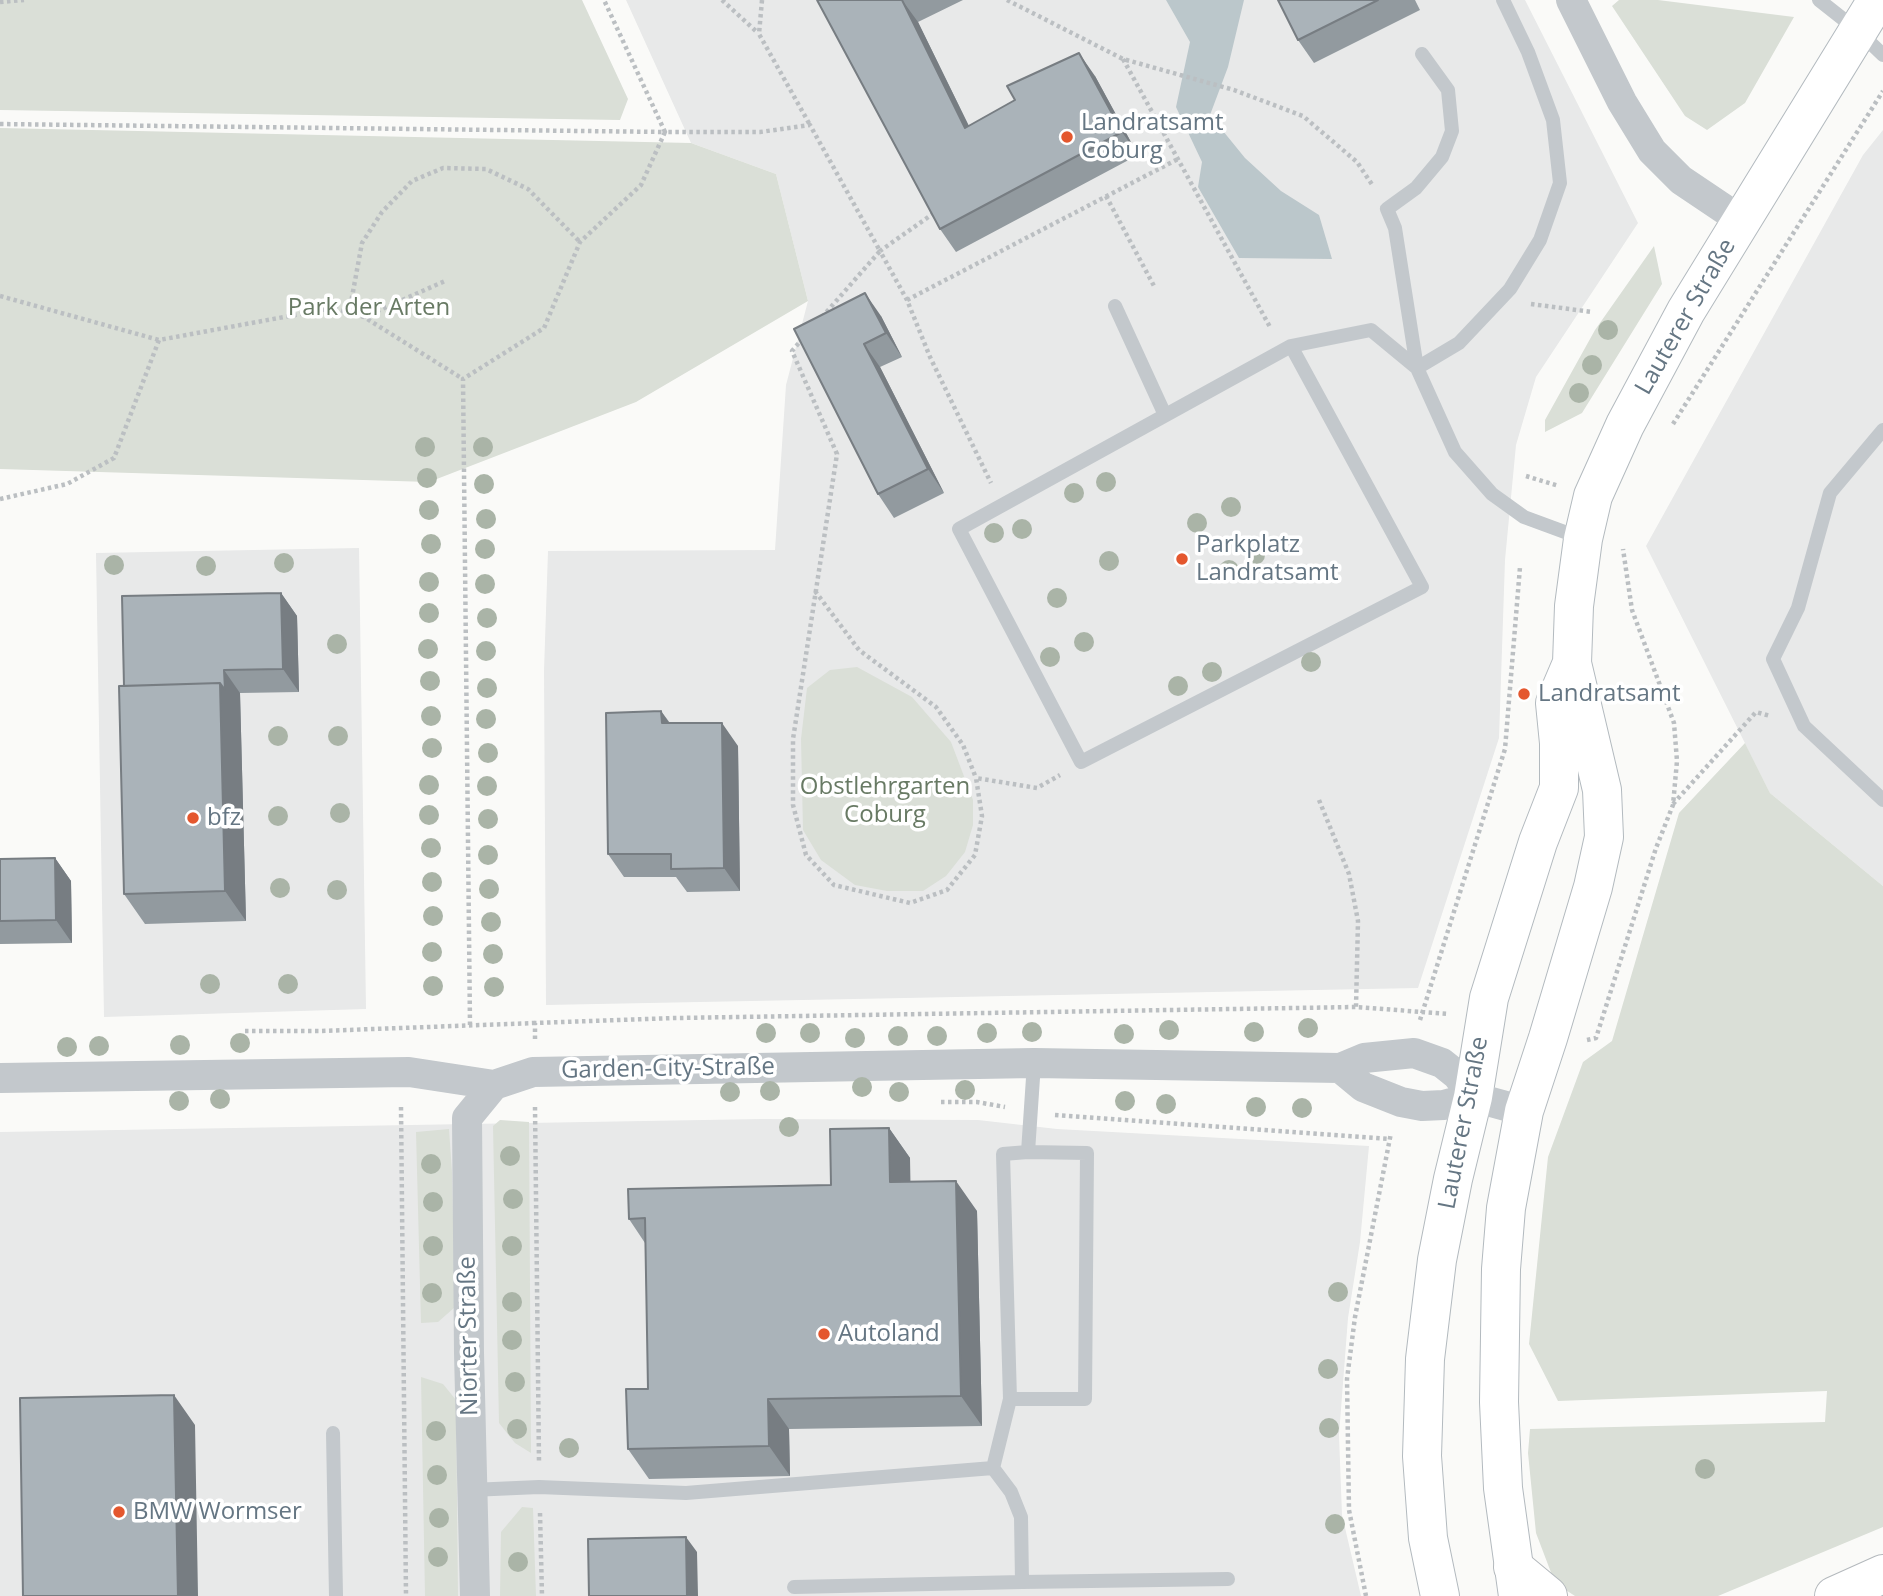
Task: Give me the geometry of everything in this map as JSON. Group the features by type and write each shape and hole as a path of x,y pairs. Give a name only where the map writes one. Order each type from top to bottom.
{"main road":[{"name":"Lauterer Straße","path":"1516,1582 1503,1488 1499,1402 1501,1269 1506,1208 1524,1111 1593,887 1604,836 1602,790 1572,663 1574,606 1583,539 1593,496 1625,425 1686,311 1742,220 1872,28"},
{"name":"Lauterer Straße","path":"1440,1596 1428,1538 1422,1456 1425,1359 1437,1260 1473,1097 1489,998 1538,842 1559,788 1559,743 1555,703 1572,663"},
{"path":"1834,1596 1883,1574"},
{"path":"1516,1582 1548,1596"}],"street":[{"path":"1571,0 1622,102 1652,151 1681,180 1742,220"},
{"name":"Garden-City-Straße","path":"0,1078 409,1072 494,1085 533,1072 1034,1063 1340,1068 1364,1058 1414,1053 1443,1063 1457,1075 1473,1097"},
{"path":"1340,1068 1363,1087 1401,1102 1422,1106 1473,1097 1524,1111"},
{"path":"467,1118 494,1085"},
{"name":"Niorter Straße","path":"467,1118 471,1490 475,1596"}],"lane":[{"path":"1417,368 1459,343 1510,289 1540,240 1560,183 1553,120 1528,52 1503,0"},
{"path":"1819,0 1872,28"},
{"path":"1422,54 1448,90 1452,131 1442,157 1416,188 1387,209 1395,228 1417,368 1455,452 1492,494 1524,517 1583,539"},
{"path":"1115,306 1165,415"},
{"path":"1291,346 1422,587 1082,762 959,529 1291,346 1371,330 1417,368"},
{"path":"1883,430 1830,493 1798,608 1773,659 1804,726 1883,800"},
{"path":"1028,1152 1034,1063"},
{"path":"993,1468 1010,1399 1003,1154 1087,1153 1085,1399 1010,1399"},
{"path":"333,1433 336,1596"},
{"path":"471,1490 539,1487 686,1493 993,1468"},
{"path":"993,1468 1011,1492 1021,1517 1022,1582"},
{"path":"794,1587 1228,1579"}],"path":[{"path":"0,2 24,0"},
{"path":"463,379 544,328 580,242 641,185 665,131 604,0"},
{"path":"722,0 759,34 880,251 907,300 930,357 1002,505"},
{"path":"759,34 762,0"},
{"path":"1007,0 1123,59 1234,90 1303,117 1357,162 1387,209"},
{"path":"1123,59 1272,330 1291,346"},
{"path":"0,124 665,131 760,131 810,125"},
{"path":"907,300 1178,159"},
{"path":"349,313 362,243 382,212 412,181 443,168 486,169 528,189 580,242"},
{"path":"1106,196 1154,286"},
{"path":"818,321 880,251 934,212"},
{"path":"364,317 444,281"},
{"path":"1510,289 1526,303 1592,312"},
{"path":"0,296 159,340 332,308 364,317 463,379"},
{"path":"810,331 792,352 837,454 815,591 793,739 793,805 806,855 834,885 910,903 947,890 975,855 982,816 976,778 963,745 936,708 859,650 815,591"},
{"path":"0,499 68,484 114,458 159,340"},
{"path":"463,379 470,1025"},
{"path":"1701,381 1708,382"},
{"path":"1672,805 1756,712 1804,726"},
{"path":"976,778 1037,788 1082,762"},
{"path":"1319,800 1349,874 1358,921 1356,1007"},
{"path":"245,1031 320,1031 676,1018 1356,1007 1422,1011"},
{"path":"535,1023 533,1072 542,1596"},
{"path":"406,1596 401,1108 409,1072"},
{"path":"935,1102 977,1102 1085,1119 1390,1139"},
{"path":"401,1108 467,1118 535,1106"}],"shaded area":[{"path":"626,0 1525,0 1638,223 1536,377 1516,445 1505,560 1499,738 1418,988 546,1005 544,671 548,551 775,550 786,385 808,301 776,174 691,143"},
{"path":"1166,0 1244,0 1228,67 1210,115 1245,158 1281,191 1319,215 1332,259 1239,258 1198,187 1202,162 1176,107 1190,42"},
{"path":"1883,130 1883,886 1770,793 1646,546 1863,155"},
{"path":"359,548 366,1009 104,1017 96,553"},
{"path":"762,1119 978,1120 1057,1129 1369,1146 1360,1242 1348,1318 1339,1435 1342,1515 1361,1596 0,1596 0,1132"}],"green space":[{"path":"0,0 582,0 628,99 620,120 0,110"},
{"path":"1619,0 1658,0 1794,17 1745,103 1707,130 1685,116 1612,6"},
{"name":"Park der Arten","path":"0,128 691,143 776,174 808,301 636,402 429,482 0,469"},
{"path":"1654,246 1662,284 1582,413 1545,432 1545,420 1595,330"},
{"name":"Obstlehrgarten Coburg","path":"857,667 912,697 951,742 973,800 973,825 965,852 946,876 923,891 887,891 855,885 821,860 803,830 801,739 807,688 830,670"},
{"path":"1745,743 1770,793 1883,886 1883,1527 1718,1596 1575,1596 1555,1583 1536,1533 1528,1453 1530,1429 1825,1422 1827,1391 1558,1401 1529,1344 1548,1157 1583,1062 1612,1041 1679,813"},
{"path":"500,1120 529,1122 531,1453 515,1443 499,1423 493,1126"},
{"path":"449,1129 455,1307 438,1322 421,1323 416,1132"},
{"path":"421,1377 443,1384 456,1400 458,1596 425,1596"},
{"path":"522,1507 533,1508 536,1596 500,1596 501,1532"}],"building":[{"name":"Landratsamt Coburg","path":"817,0 902,0 965,128 1015,100 1007,86 1079,53 1122,132 940,229"},
{"path":"1278,0 1378,0 1298,40"},
{"path":"865,293 886,333 864,344 928,469 878,494 794,329"},
{"path":"281,593 283,669 224,670 225,690 220,683 124,686 122,596"},
{"name":"bfz","path":"220,683 225,891 124,894 119,686"},
{"path":"661,711 662,723 722,723 724,868 671,869 671,854 608,854 606,713"},
{"path":"55,858 56,920 0,921 0,859"},
{"name":"Autoland","path":"889,1128 890,1182 956,1181 961,1396 768,1399 769,1446 628,1449 626,1389 648,1389 645,1218 629,1219 628,1189 831,1185 830,1129"},
{"name":"BMW Wormser","path":"174,1395 178,1596 23,1596 20,1398"},
{"path":"686,1537 687,1596 589,1596 588,1539"}],"place":[{"name":"Landratsamt Coburg","path":"1067,137"},
{"name":"Parkplatz Landratsamt","path":"1182,559"},
{"name":"Landratsamt","path":"1524,694"},
{"name":"bfz","path":"193,818"},
{"name":"Autoland","path":"824,1334"},
{"name":"BMW Wormser","path":"119,1512"}]}
